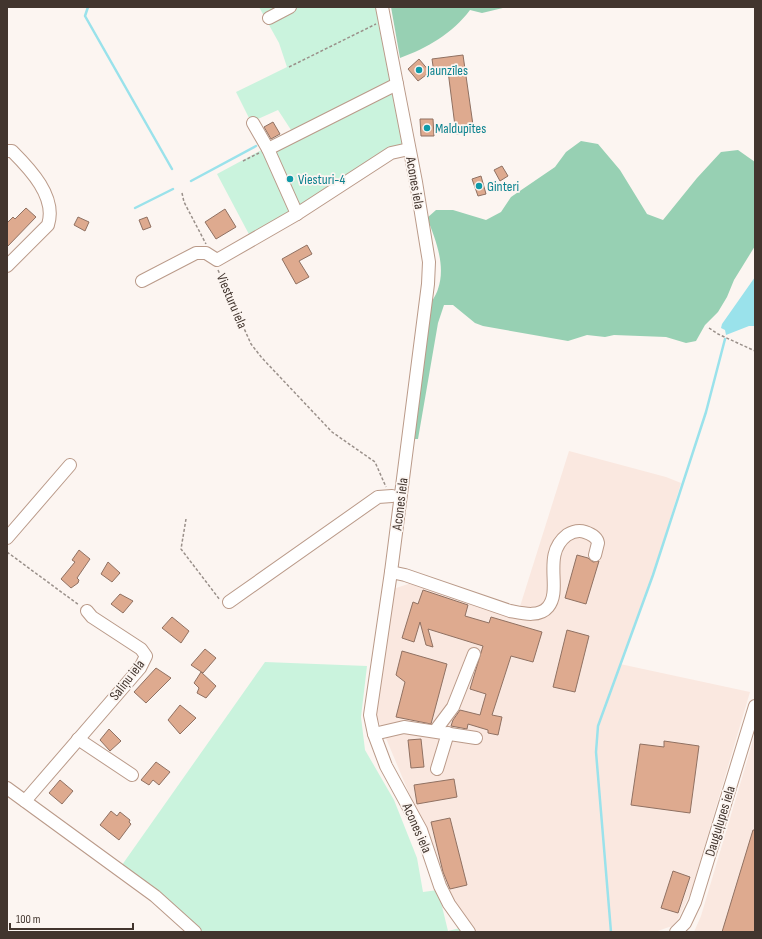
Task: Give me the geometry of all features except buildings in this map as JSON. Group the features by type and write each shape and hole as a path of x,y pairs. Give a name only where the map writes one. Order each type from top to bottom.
{"street":[{"path":"269,18 290,7"},
{"name":"Acones iela","path":"382,7 416,182 428,262 428,284 403,507 391,572 370,706 374,734 386,766 421,830 440,886 449,904 469,932"},
{"path":"268,149 397,84"},
{"path":"253,123 268,149 297,214"},
{"name":"Viesturu iela","path":"215,259 297,214 391,153 409,149"},
{"path":"7,266 48,225 51,216 44,192 37,180 9,151"},
{"path":"142,281 196,253 206,253 215,259"},
{"path":"7,538 70,465"},
{"path":"229,602 378,497 392,496"},
{"path":"391,572 405,575 510,611 537,613 544,611 551,602 553,564 556,551 562,539 572,532 584,532 590,534 596,537 598,543 595,555"},
{"name":"Saliņu iela","path":"25,801 140,668 146,656 141,649 92,617 87,611"},
{"path":"437,769 442,732 474,654"},
{"name":"Dauguļupes iela","path":"676,932 685,923 695,902 755,706"},
{"path":"374,734 404,726 476,738"},
{"path":"78,739 132,775"},
{"path":"7,788 155,896 195,932"}],"path":[{"path":"289,67 385,20"},
{"path":"243,161 268,149"},
{"path":"182,193 184,202 215,259"},
{"name":"Viesturu iela","path":"215,259 218,270 251,344 262,358 332,432 375,462 392,496"},
{"path":"709,328 718,334 755,351"},
{"path":"186,520 182,549 217,598 223,602 229,602"},
{"path":"7,552 87,611"}],"shaded area":[{"path":"569,451 666,477 681,483 653,575 620,664 750,692 691,892 678,919 672,926 655,932 475,932 448,890 375,712 393,589 414,582 517,616"},
{"path":"755,734 755,932 694,932 701,916"}],"green space":[{"path":"259,7 382,7 409,149 252,240 217,174 293,133 278,110 251,122 236,92 287,67 279,43"},
{"path":"391,7 507,7 482,13 470,10 463,19 447,33 420,50 400,58"},
{"path":"581,141 598,144 620,170 647,214 663,220 697,178 721,152 738,150 755,162 755,246 734,280 727,297 718,312 705,325 696,341 686,343 666,337 614,335 605,337 587,335 568,341 483,326 475,323 453,305 444,305 438,323 418,439 407,439 427,308 438,289 441,271 439,253 427,218 436,210 453,210 486,220 501,212 511,197 555,167 566,152"},
{"path":"265,662 367,666 361,717 365,750 394,800 417,858 423,892 438,890 448,931 460,928 465,932 203,932 177,907 122,865"}],"water":[{"path":"755,277 755,326 749,326 726,335 725,330 721,328 722,324"}],"waterway":[{"path":"88,7 85,16 172,169"},
{"path":"191,181 256,146"},
{"path":"135,208 173,189"},
{"path":"611,932 596,752 598,726 653,575 706,412 725,339"}],"place":[{"name":"Jaunzīles","path":"419,70"},
{"name":"Maldupītes","path":"427,128"},
{"name":"Viesturi-4","path":"290,179"},
{"name":"Ginteri","path":"479,186"}]}
